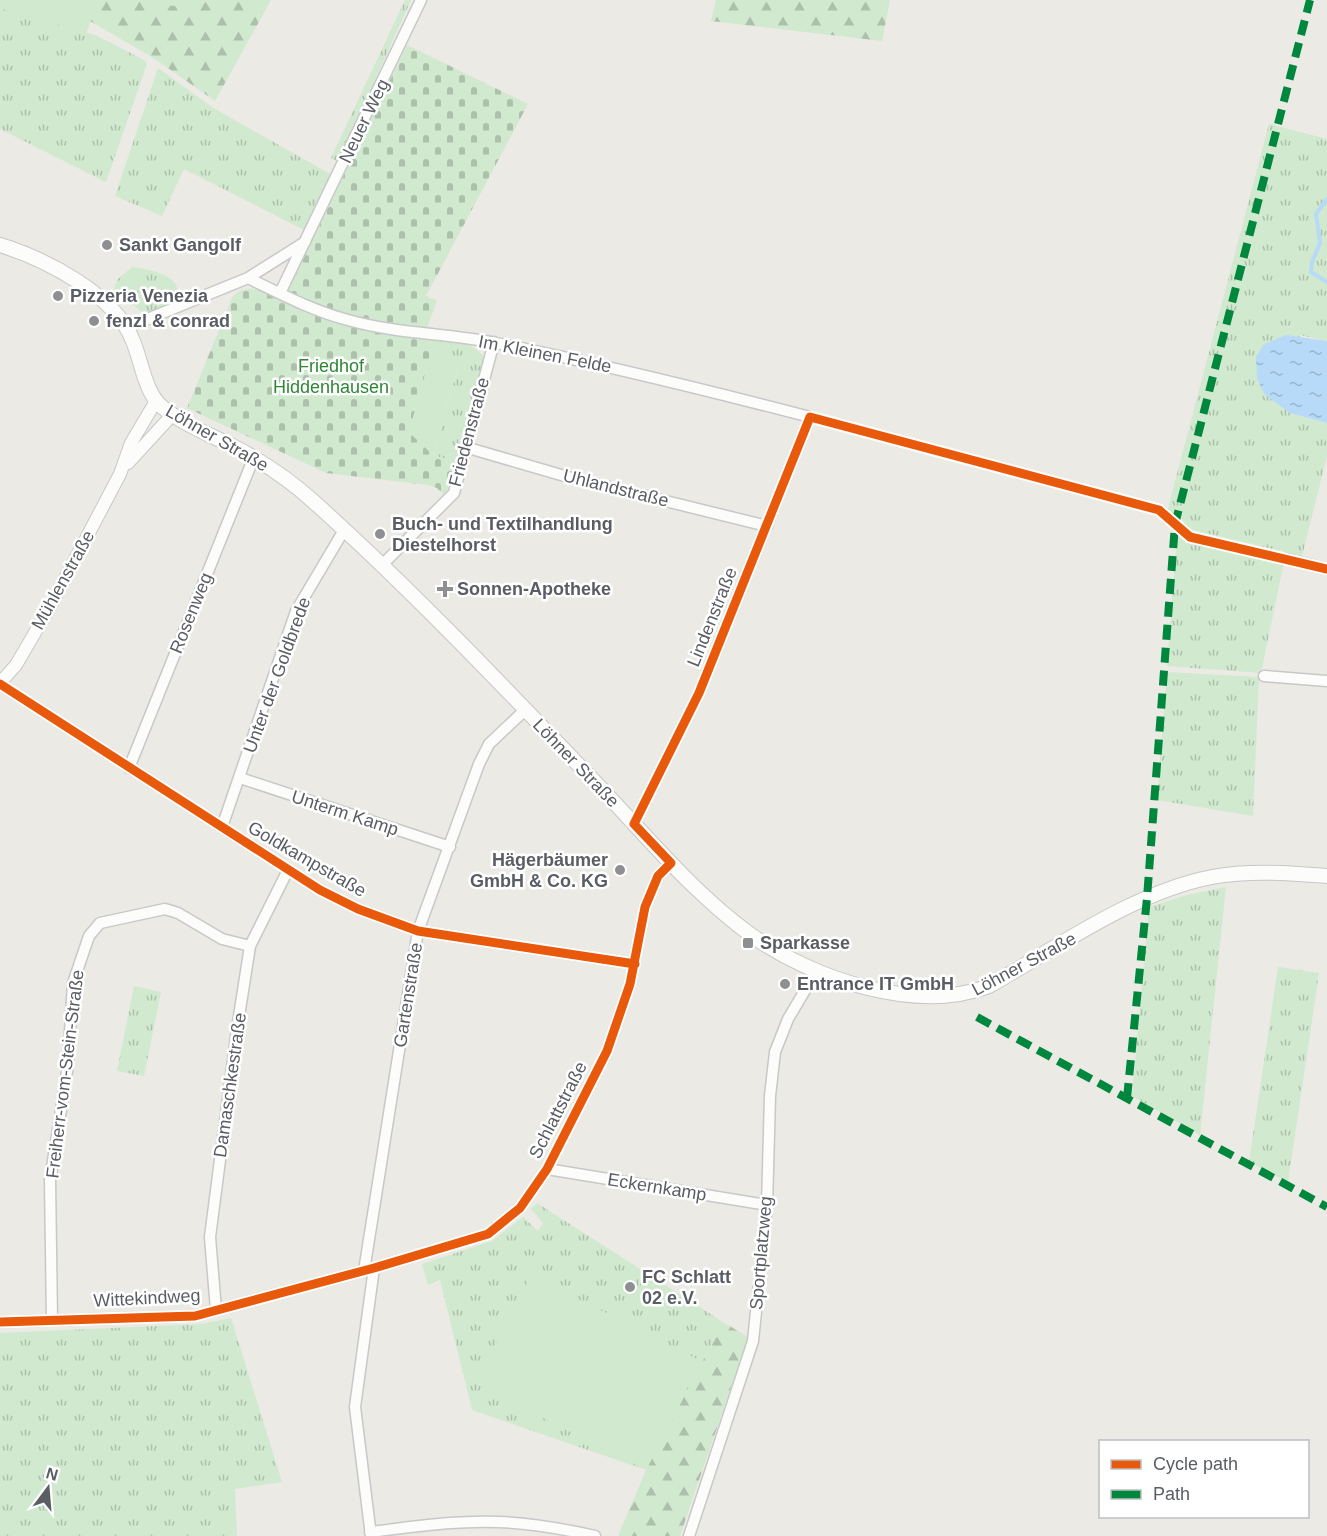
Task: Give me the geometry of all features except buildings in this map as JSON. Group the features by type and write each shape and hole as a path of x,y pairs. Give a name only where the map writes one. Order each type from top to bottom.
{"main road":[{"name":"Löhner Straße","path":"0,245 41,261 105,303 128,327 156,401 172,414 254,458 311,499 525,710 712,902 754,937 817,970 898,994 937,998 966,995 989,986 1124,909 1170,889 1212,877 1238,874 1285,873 1327,876"}],"street":[{"name":"Neuer Weg","path":"280,293 421,0"},
{"path":"128,327 248,278 305,242"},
{"path":"248,278 280,293"},
{"name":"Im Kleinen Felde","path":"280,293 348,320 386,328 494,342 641,374 810,417"},
{"name":"Friedenstraße","path":"381,566 454,493 494,342"},
{"name":"Mühlenstraße","path":"0,683 16,665 50,607 120,474 131,443 156,401"},
{"name":"Mühlenstraße","path":"120,474 138,450 172,414"},
{"name":"Lindenstraße","path":"634,824 699,693 810,417"},
{"name":"Uhlandstraße","path":"465,447 568,477 767,526"},
{"name":"Rosenweg","path":"129,768 254,458"},
{"name":"Unter der Goldbrede","path":"222,827 296,612 344,530"},
{"path":"1287,559 1327,569"},
{"path":"1264,676 1327,681"},
{"name":"Goldkampstraße","path":"0,683 288,870 358,909 418,931 635,964"},
{"name":"Gartenstraße","path":"369,1270 418,931 479,764 489,744 525,710"},
{"name":"Unterm Kamp","path":"240,778 450,847"},
{"name":"Schlattstraße","path":"369,1270 488,1234 520,1208 546,1169 607,1051 635,964 645,907 658,876 671,862"},
{"name":"Damaschkestraße","path":"216,1310 211,1227 250,946 288,870"},
{"name":"Freiherr-vom-Stein-Straße","path":"52,1320 50,1180 68,1065 73,983 88,936 100,924 130,918 152,910 165,909 178,913 222,939 250,946"},
{"name":"Sportplatzweg","path":"689,1536 753,1341 767,1205 770,1096 775,1052 788,1019 817,970"},
{"name":"Eckernkamp","path":"546,1169 767,1205"},
{"path":"369,1270 355,1407 370,1534 434,1524 499,1522 562,1529 595,1536"},
{"name":"Wittekindweg","path":"0,1322 195,1316 369,1270"}],"green space":[{"path":"0,0 100,0 86,33 0,8"},
{"path":"100,0 134,0 194,8 209,0 271,0 215,101 155,59 90,21"},
{"path":"134,0 209,0 194,9"},
{"path":"405,0 411,0 338,162 331,158"},
{"path":"716,0 890,0 882,41 711,21"},
{"path":"0,8 95,35 144,60 147,64 106,182 0,129"},
{"name":"Friedhof Hiddenhausen","path":"407,45 528,104 426,296 437,301 427,328 438,329 409,432 433,455 455,462 447,491 443,494 437,488 428,485 326,473 187,408 233,296 239,291 252,289 283,301"},
{"path":"158,68 215,109 332,175 304,230 184,169 162,216 115,196"},
{"path":"1269,124 1327,139 1327,341 1300,335 1290,413 1327,423 1327,456 1302,556 1189,529 1182,519 1167,512"},
{"path":"132,267 154,272 170,279 178,291 178,301 144,314 114,289 117,280"},
{"path":"434,340 474,347 484,357 455,462 433,455 459,364 430,357"},
{"path":"430,357 459,363 433,455 409,432"},
{"path":"1177,536 1284,562 1261,673 1167,666"},
{"path":"1167,672 1259,677 1253,816 1157,800"},
{"path":"1226,887 1200,1135 1132,1096 1149,907 1187,895"},
{"path":"1278,967 1319,973 1288,1182 1249,1162"},
{"path":"134,986 161,992 144,1076 117,1071"},
{"path":"537,1203 723,1322 646,1470 472,1410 440,1280 428,1285 422,1264 492,1241 523,1217 538,1231 543,1223 531,1209"},
{"path":"531,1275 701,1361 646,1470 476,1384"},
{"path":"231,1318 282,1482 235,1489 237,1536 0,1536 0,1333 201,1324"},
{"path":"723,1322 748,1337 680,1536 618,1536 646,1470"}],"water":[{"path":"1286,335 1327,341 1327,423 1290,413 1265,395 1257,379 1256,357 1264,344"}],"waterway":[{"path":"1327,199 1316,214 1320,243 1312,262 1311,272 1327,282"}],"marked path":[{"path":"1127,1098 1147,898 1175,524 1310,0"},
{"path":"977,1017 1327,1207"}],"cycle path":[{"path":"0,1322 195,1316 374,1268 488,1234 520,1208 547,1169 607,1051 630,984 645,907 658,876 671,863 634,824 699,693 810,417 1159,510 1190,537 1327,569"},
{"path":"0,684 320,890 358,909 418,931 635,964"}],"place":[{"name":"Sankt Gangolf","path":"107,245"},
{"name":"Pizzeria Venezia","path":"58,296"},
{"name":"fenzl & conrad","path":"94,321"},
{"name":"Buch- und Textilhandlung Diestelhorst","path":"380,534"},
{"name":"Sonnen-Apotheke","path":"445,589"},
{"name":"Hägerbäumer GmbH & Co. KG","path":"620,870"},
{"name":"Sparkasse","path":"748,943"},
{"name":"Entrance IT GmbH","path":"785,984"},
{"name":"FC Schlatt 02 e.V.","path":"630,1287"}]}
